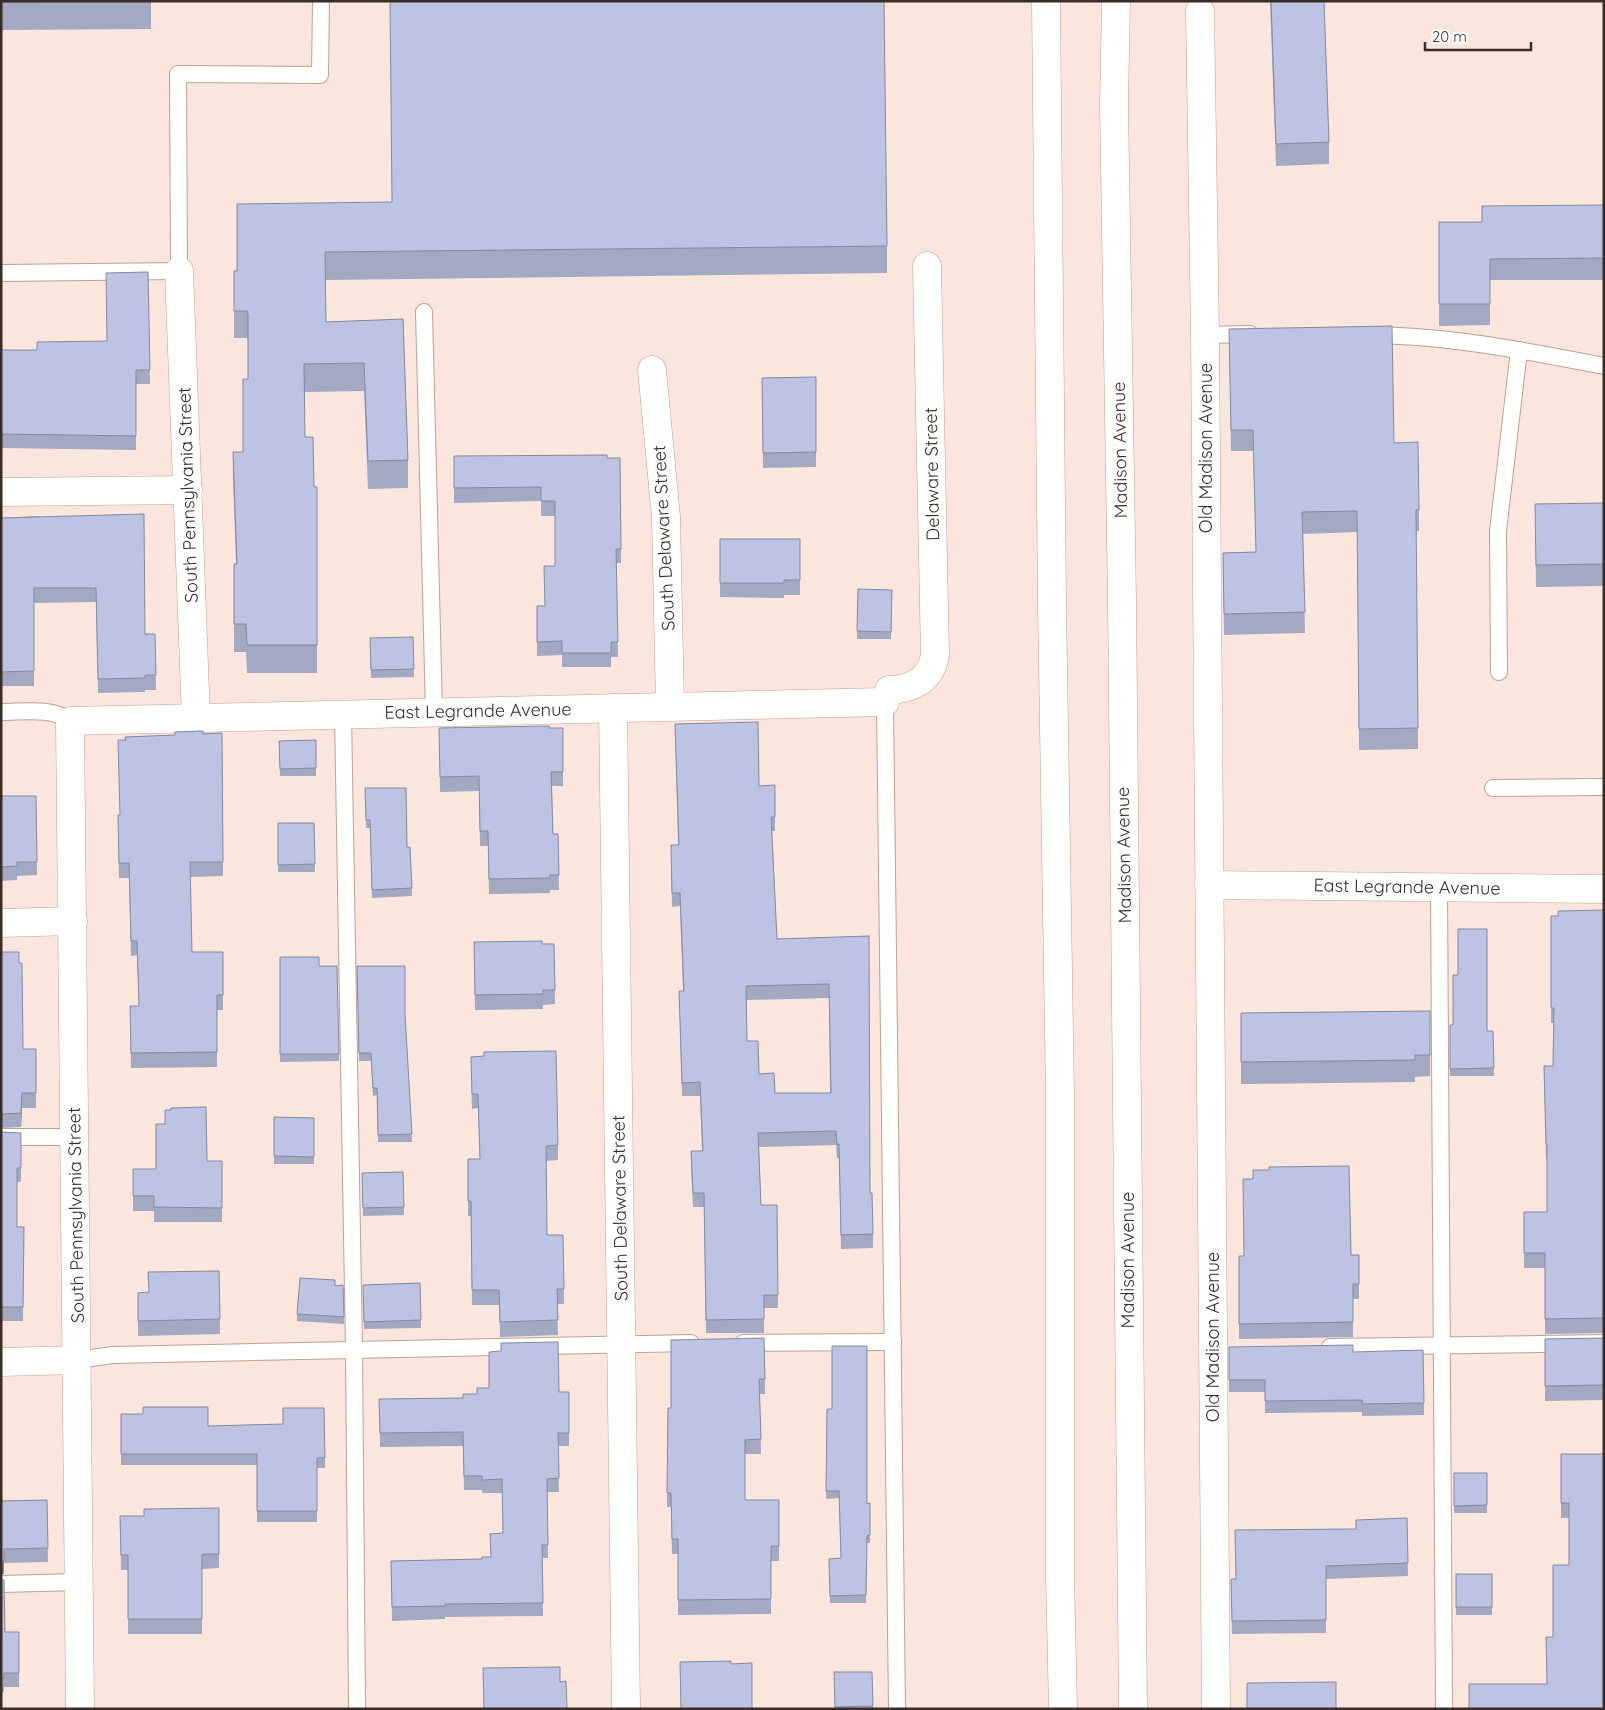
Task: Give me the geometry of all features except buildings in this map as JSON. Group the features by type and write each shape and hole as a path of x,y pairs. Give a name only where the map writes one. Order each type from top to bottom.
{"street":[{"path":"1046,1 1052,624 1060,1095 1060,1575 1062,1709"},
{"name":"Madison Avenue","path":"1116,1 1114,104 1122,630 1133,1709"},
{"name":"Old Madison Avenue","path":"1200,11 1205,335 1209,885 1223,1349 1216,1709"},
{"name":"Delaware Street","path":"924,679 932,668 935,656 927,266"},
{"name":"South Pennsylvania Street","path":"179,271 196,718"},
{"name":"South Delaware Street","path":"652,370 666,517 670,706"},
{"path":"1,492 188,490"},
{"name":"East Legrande Avenue","path":"70,721 613,708 887,696 915,685 924,679"},
{"name":"South Delaware Street","path":"613,708 626,1709"},
{"name":"South Pennsylvania Street","path":"70,721 80,1709"},
{"name":"East Legrande Avenue","path":"1209,885 1604,889"},
{"path":"1,923 73,922"},
{"path":"1,1362 77,1360"}],"lane":[{"path":"1,273 179,271 178,74 320,75 321,1"},
{"path":"424,312 434,712"},
{"path":"1205,335 1266,335"},
{"path":"1361,335 1408,336 1519,350 1604,366"},
{"path":"1499,672 1498,531 1519,350"},
{"path":"887,696 897,1709"},
{"path":"1,712 47,712 64,716 70,721"},
{"path":"343,714 358,1709"},
{"path":"1492,788 1604,787"},
{"path":"1440,888 1444,1709"},
{"path":"1,1137 75,1136"},
{"path":"724,1343 893,1342"},
{"path":"77,1360 113,1355 704,1343"},
{"path":"1313,1348 1604,1343"},
{"path":"1,1584 79,1582"}]}
